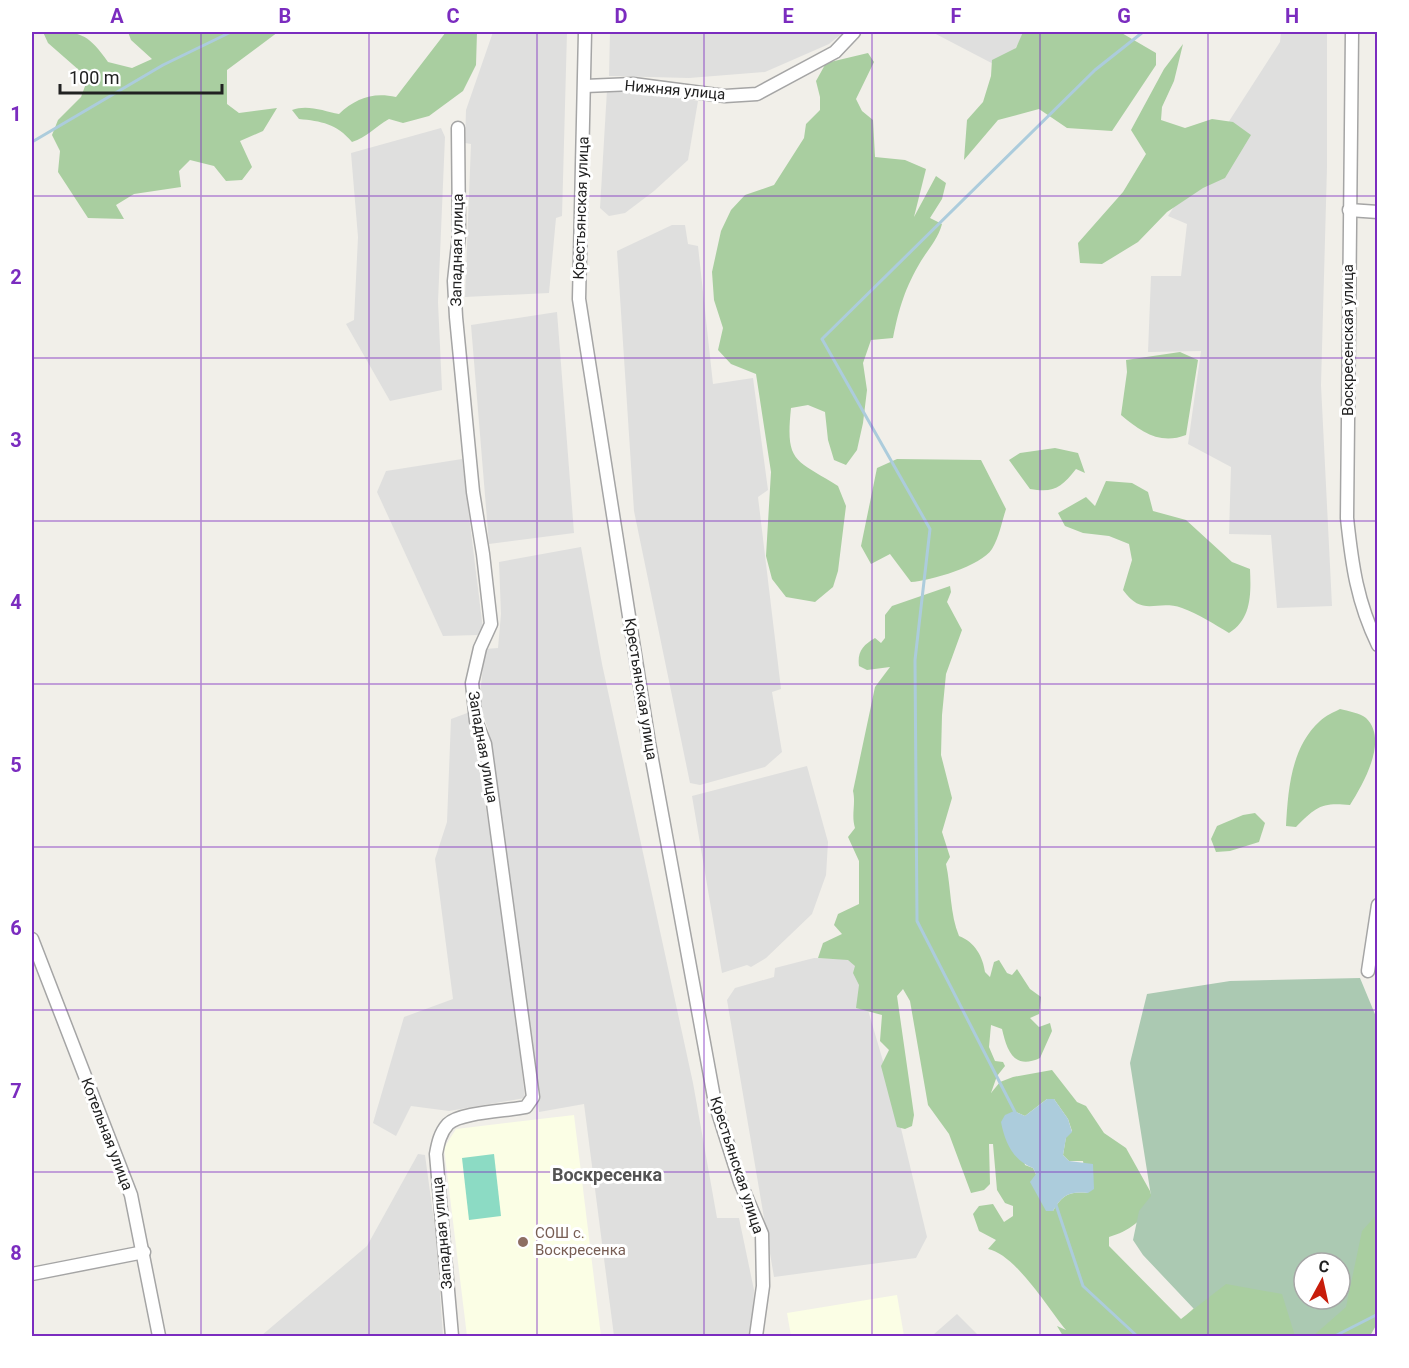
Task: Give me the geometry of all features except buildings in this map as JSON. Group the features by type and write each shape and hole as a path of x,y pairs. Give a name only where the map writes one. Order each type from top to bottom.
{"street":[{"name":"Крестьянская улица","path":"585,32 579,299 649,743 715,1103 740,1182 762,1234 763,1286 756,1336"},
{"name":"Нижняя улица","path":"585,86 633,84 725,96 757,94 835,52 854,32"},
{"name":"Воскресенская улица","path":"1352,32 1347,518 1352,568 1360,602 1377,645"},
{"name":"Западная улица","path":"452,1336 436,1154 440,1136 450,1123 466,1117 526,1107 533,1097 484,744 473,700 472,683 480,648 491,624 473,492 456,316 454,281 459,235 458,128"},
{"path":"1349,210 1377,212"},
{"path":"1368,971 1377,905"},
{"name":"Котельная улица","path":"32,939 131,1196 159,1336"},
{"path":"32,1274 144,1252"}],"shaded area":[{"path":"493,32 567,32 562,216 556,218 549,293 465,297 471,144 465,143 466,110"},
{"path":"610,32 844,32 829,44 765,72 689,78 609,76"},
{"path":"932,32 1025,32 1003,69"},
{"path":"1281,32 1327,32 1327,167 1321,385 1332,606 1277,608 1271,535 1229,534 1231,467 1188,444 1201,351 1148,352 1151,276 1181,276 1187,224 1168,216 1280,42"},
{"path":"607,90 643,90 698,101 688,160 654,191 625,213 609,216 600,208"},
{"path":"441,128 445,137 438,302 442,390 390,401 346,324 354,320 358,237 351,153"},
{"path":"672,225 685,225 688,244 698,246 713,384 753,378 768,490 758,497 781,689 772,692 782,752 765,767 700,785 690,783 634,511 617,251"},
{"path":"557,312 574,533 489,544 471,325"},
{"path":"462,459 483,629 478,635 443,636 377,492 386,471"},
{"path":"581,547 602,664 693,1083 717,1218 739,1218 754,1290 752,1336 614,1336 584,1104 539,1112 489,732 479,703 485,649 498,648 501,614 499,562"},
{"path":"470,712 504,919 525,1098 449,1111 411,1106 396,1136 373,1123 404,1017 453,999 435,859 447,822 451,719"},
{"path":"807,766 828,842 826,875 812,914 766,958 751,967 747,965 722,973 692,796"},
{"path":"814,958 853,959 893,1095 927,1237 916,1258 774,1277 727,1000 735,988 774,977 775,968"},
{"path":"1360,978 1377,1019 1378,1213 1362,1231 1352,1278 1352,1251 1292,1251 1292,1311 1341,1311 1313,1336 1295,1336 1282,1294 1226,1284 1194,1309 1143,1255 1133,1240 1139,1211 1151,1196 1130,1063 1147,994 1230,981"},
{"name":"СОШ с. Воскресенка","path":"574,1115 601,1336 467,1336 444,1148 456,1129"},
{"path":"418,1154 425,1155 436,1236 443,1336 261,1336 367,1246"},
{"path":"897,1295 904,1336 791,1336 787,1313"},
{"path":"957,1314 979,1336 933,1336 933,1335"}],"green space":[{"path":"43,32 81,35 101,52 108,62 132,68 152,59 131,40 128,32 278,32 227,70 227,104 239,113 277,108 263,131 240,141 252,167 242,180 226,181 214,166 190,160 179,171 181,187 134,194 116,205 124,219 88,218 58,172 60,151 52,135 58,120 81,97 88,78 48,43"},
{"path":"446,32 477,32 476,65 463,91 429,116 403,123 389,119 352,142 334,127 321,122 299,119 292,110 310,108 339,114 358,100 380,95 396,97"},
{"path":"1023,32 1120,32 1156,53 1156,65 1112,131 1067,128 1039,109 998,120 964,160 967,120 983,102 991,76 992,60 1016,48"},
{"path":"1183,44 1174,81 1162,107 1161,120 1185,128 1212,119 1233,122 1251,135 1225,178 1203,188 1167,212 1138,242 1102,264 1080,263 1078,243 1123,192 1146,154 1131,130 1164,69"},
{"path":"868,53 874,62 856,99 862,111 873,120 875,157 905,160 926,169 914,217 936,176 946,183 942,199 930,218 942,224 936,239 915,271 907,289 893,338 871,340 863,363 867,390 863,423 857,450 846,465 834,460 828,440 825,412 808,405 791,408 790,440 796,458 838,486 846,506 838,571 833,587 815,602 786,597 772,579 766,556 771,472 756,374 731,364 718,350 723,328 714,300 712,272 721,231 731,210 745,195 774,185 804,138 806,124 820,110 816,81 826,63"},
{"path":"1180,352 1198,360 1186,435 1177,438 1159,438 1136,427 1121,415 1127,372 1126,360"},
{"path":"1055,448 1078,453 1085,473 1076,469 1066,481 1056,488 1030,489 1009,460 1020,453"},
{"path":"897,459 981,460 1006,509 997,540 986,555 954,572 911,582 890,554 871,564 861,546 877,468"},
{"path":"1106,481 1132,483 1148,492 1153,511 1186,520 1232,562 1250,569 1248,605 1237,627 1229,633 1182,608 1165,605 1144,606 1137,603 1123,590 1132,560 1129,544 1109,536 1083,533 1065,526 1058,513 1086,497 1095,506"},
{"path":"950,586 951,592 947,602 962,630 946,674 942,715 941,755 952,798 942,832 950,857 946,864 954,919 959,936 970,942 977,951 985,972 990,977 994,962 999,960 1007,973 1012,975 1017,969 1030,989 1041,997 1039,1014 1030,1018 1039,1027 1050,1023 1052,1031 1040,1058 1024,1062 1018,1060 1009,1051 1002,1029 991,1025 989,1047 995,1061 1003,1062 1005,1066 997,1076 991,1093 1000,1082 1013,1077 1052,1070 1077,1102 1086,1106 1104,1133 1126,1148 1150,1191 1153,1201 1135,1224 1109,1237 1109,1246 1181,1319 1221,1285 1242,1280 1265,1285 1292,1296 1292,1311 1352,1311 1352,1251 1349,1251 1377,1100 1378,1322 1370,1336 1063,1336 1057,1326 1066,1330 1020,1271 998,1253 988,1249 996,1240 979,1231 973,1214 979,1206 993,1204 1004,1222 1013,1216 1013,1206 1005,1203 997,1190 993,1144 989,1144 990,1184 984,1190 971,1193 949,1134 928,1105 910,1001 903,989 897,996 914,1115 912,1126 905,1129 897,1127 881,1066 889,1050 880,1041 882,1015 856,1008 859,985 853,973 855,966 848,960 818,958 823,943 842,934 834,925 838,914 859,904 859,861 848,837 855,828 853,791 875,687 890,667 867,670 859,666 859,657 864,646 875,638 881,643 885,638 885,615 892,606","holes":["1047,1099 1054,1099 1068,1119 1072,1131 1066,1137 1063,1155 1069,1161 1083,1161 1088,1193 1067,1195 1053,1211 1033,1168 1025,1165 1014,1111 1025,1116"]},
{"path":"1340,709 1363,716 1372,727 1375,738 1374,750 1367,774 1350,805 1325,805 1314,810 1296,827 1286,826 1290,784 1303,743 1320,721"},
{"path":"1255,813 1265,823 1259,842 1230,851 1216,852 1211,839 1217,826 1243,815"},
{"path":"494,1154 501,1216 469,1220 462,1158"}],"water":[{"path":"1047,1099 1054,1099 1068,1119 1072,1132 1066,1138 1063,1155 1069,1161 1093,1164 1094,1189 1088,1193 1067,1195 1053,1211 1046,1211 1030,1182 1036,1174 1033,1168 1026,1165 1011,1150 1001,1122 1005,1115 1014,1111 1025,1116"}],"waterway":[{"path":"32,142 163,65 231,32"},
{"path":"1016,1114 917,921 915,660 930,529 822,339 1095,70 1143,32"},
{"path":"1055,1202 1083,1286 1137,1336"},
{"path":"1335,1336 1378,1314"}],"place":[{"name":"СОШ с. Воскресенка","path":"523,1242"}],"district":[{"name":"Воскресенка","path":"607,1174"}]}
